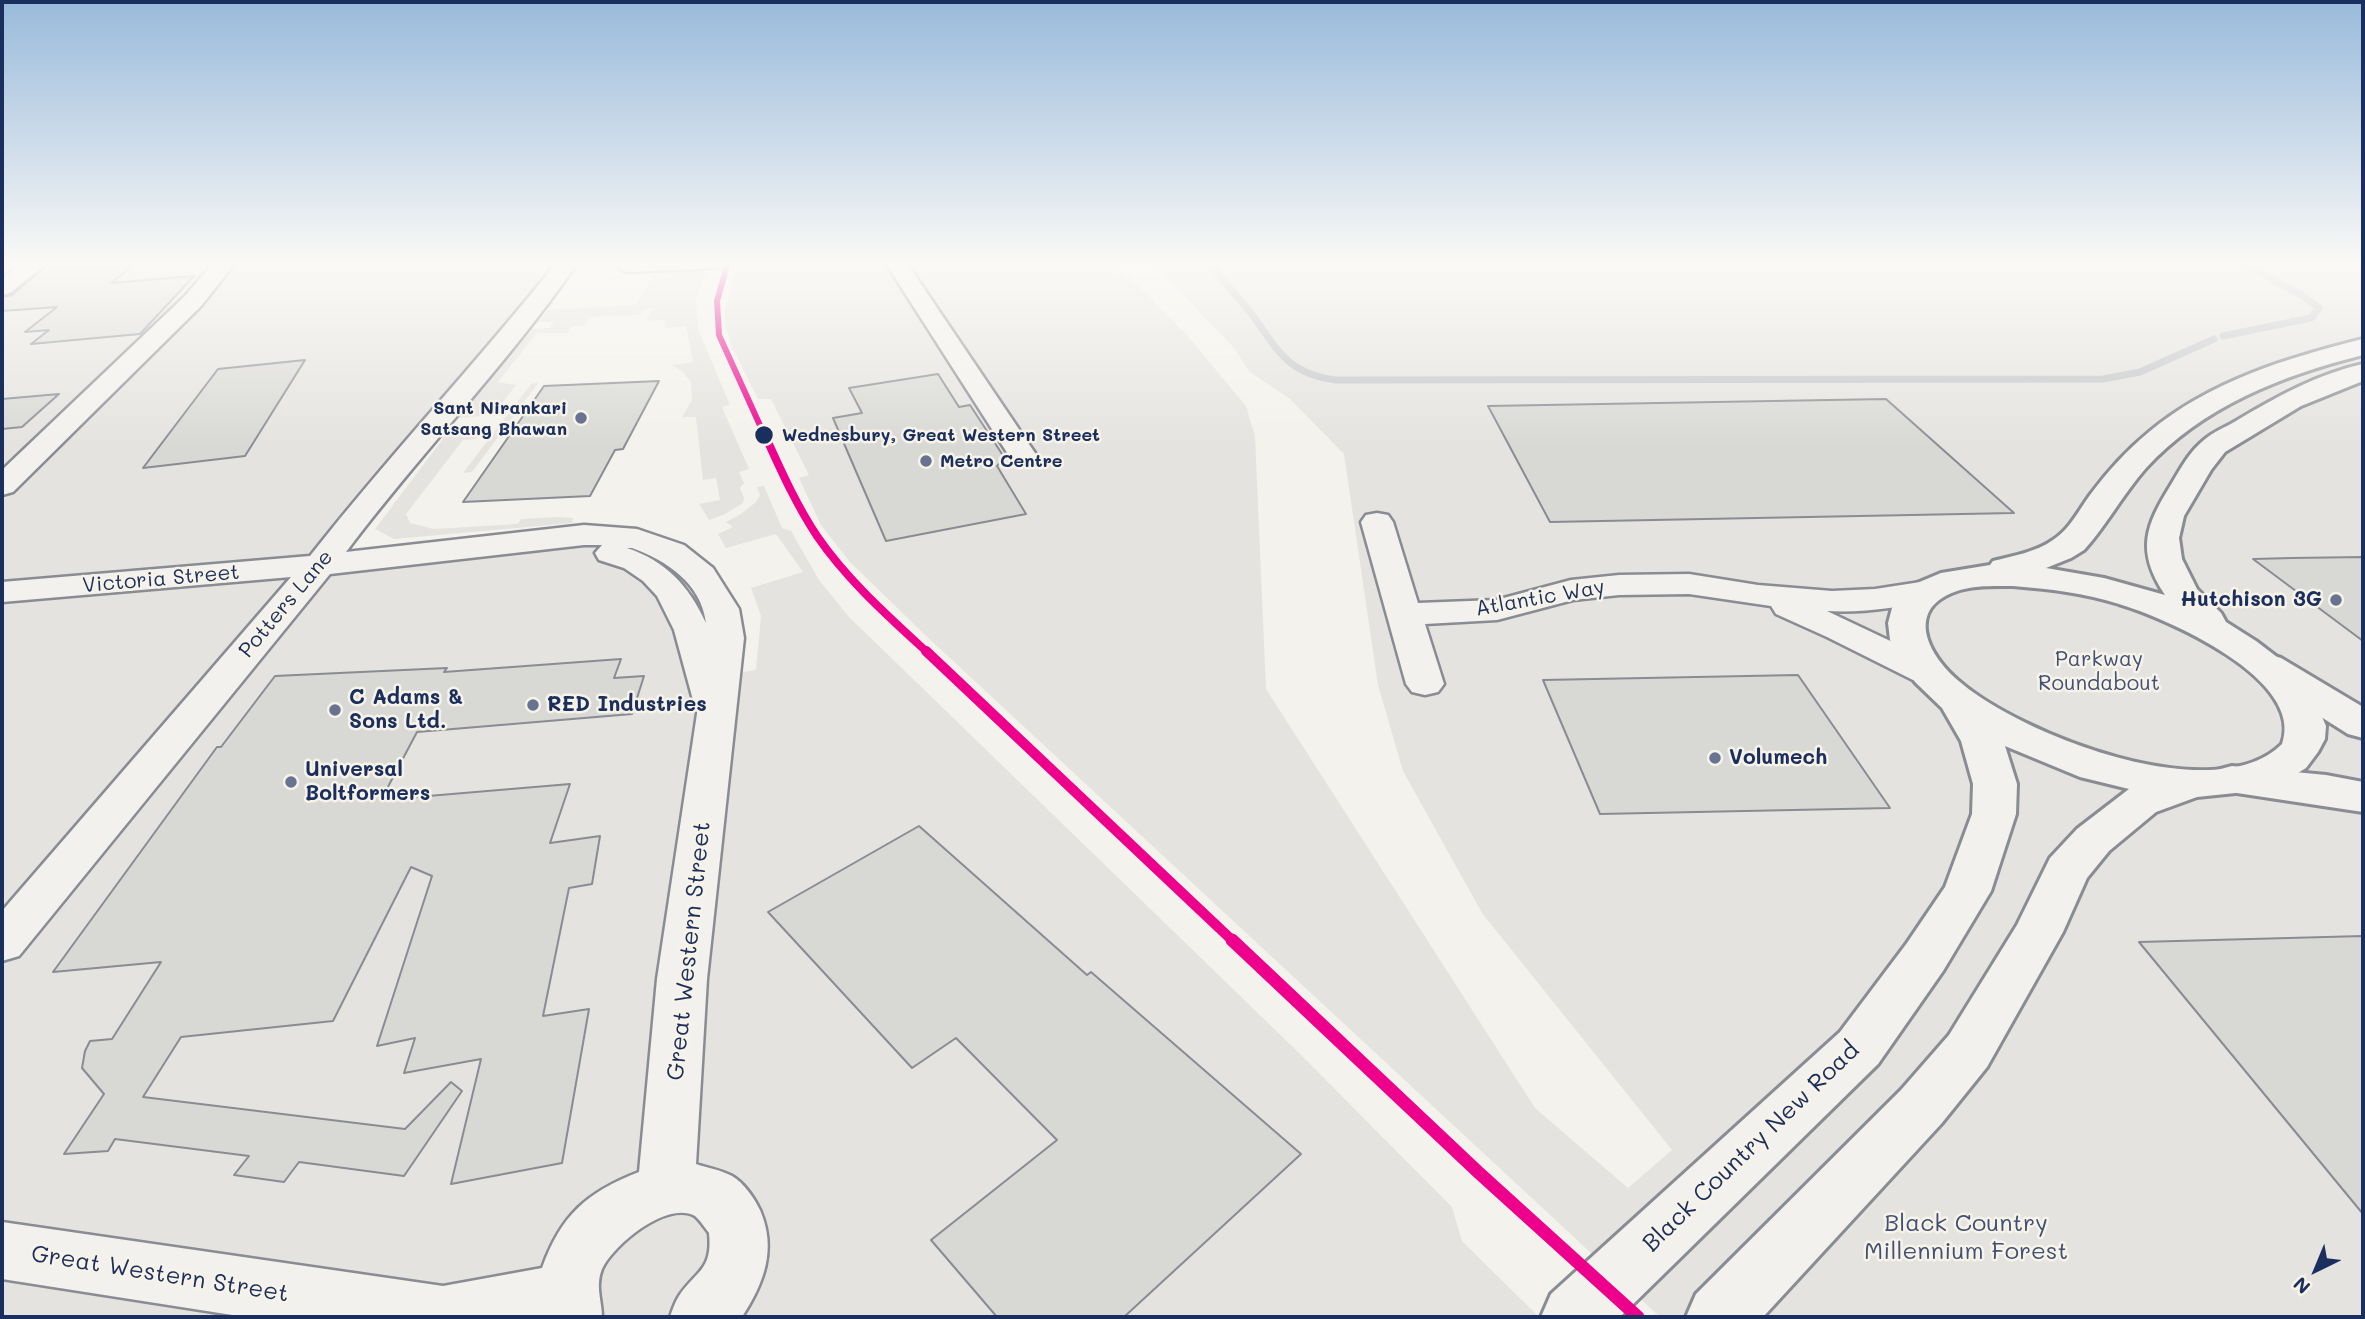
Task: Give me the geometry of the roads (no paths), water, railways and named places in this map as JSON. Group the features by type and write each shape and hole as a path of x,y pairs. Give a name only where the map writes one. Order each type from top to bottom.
{"main road":[{"path":"2363,347 2294,366 2217,399 2160,438 2123,475 2083,530 2066,547 2038,559 1945,583 1927,591 1911,605 1905,620 1907,641 1926,673 1958,701 2014,735 2061,755 2117,771 2326,790 2363,797"},
{"path":"2222,635 2184,597 2173,581 2165,559 2162,538 2168,516 2197,467 2214,446 2291,400 2363,372"},
{"path":"1976,576 2050,578 2110,589 2170,610 2222,635 2265,665 2363,725"},
{"path":"1719,1317 1921,1107 1968,1051 2038,932 2067,870 2093,840 2140,801 2213,781 2273,771 2294,757 2304,743 2306,726 2301,708 2288,688 2265,665"},
{"name":"Black Country New Road","path":"1574,1317 1858,1048 1925,957 1967,891 1994,814 1995,784 1982,741 1958,701"}],"street":[{"path":"2,486 170,324"},
{"name":"Potters Lane","path":"2,943 320,565 371,498 519,324"},
{"path":"936,324 1023,456"},
{"path":"1377,522 1424,684"},
{"name":"Great Western Street","path":"320,565 584,535 637,539 672,552 701,575 722,609 726,638 682,979 666,1189"},
{"name":"Victoria Street","path":"2,592 320,565"},
{"name":"Atlantic Way","path":"1405,614 1497,610 1571,590 1619,585 1689,584 1758,595 1832,601 1875,599 1927,591"},
{"name":"Atlantic Way","path":"1758,595 1840,629 1926,673"},
{"name":"Great Western Street","path":"2,1251 443,1317 569,1306 571,1267 584,1241 598,1224 615,1210 643,1195 666,1189 693,1189 716,1198 729,1209 737,1225 740,1242 733,1276 724,1291 701,1317"}],"waterway":[{"path":"1258,324 1276,348 1294,365 1305,372 1336,380 2103,379 2140,372 2214,339"},
{"path":"2223,336 2284,324"}],"place":[{"name":"Sant Nirankari Satsang Bhawan","path":"581,418"},
{"name":"Wednesbury, Great Western Street","path":"764,435"},
{"name":"Metro Centre","path":"926,461"},
{"name":"Hutchison 3G","path":"2336,600"},
{"name":"RED Industries","path":"533,705"},
{"name":"C Adams & Sons Ltd.","path":"335,710"},
{"name":"Volumech","path":"1715,758"},
{"name":"Universal Boltformers","path":"291,782"}],"park label":[{"name":"Parkway Roundabout","path":"2099,672"},
{"name":"Black Country Millennium Forest","path":"1966,1238"}]}
